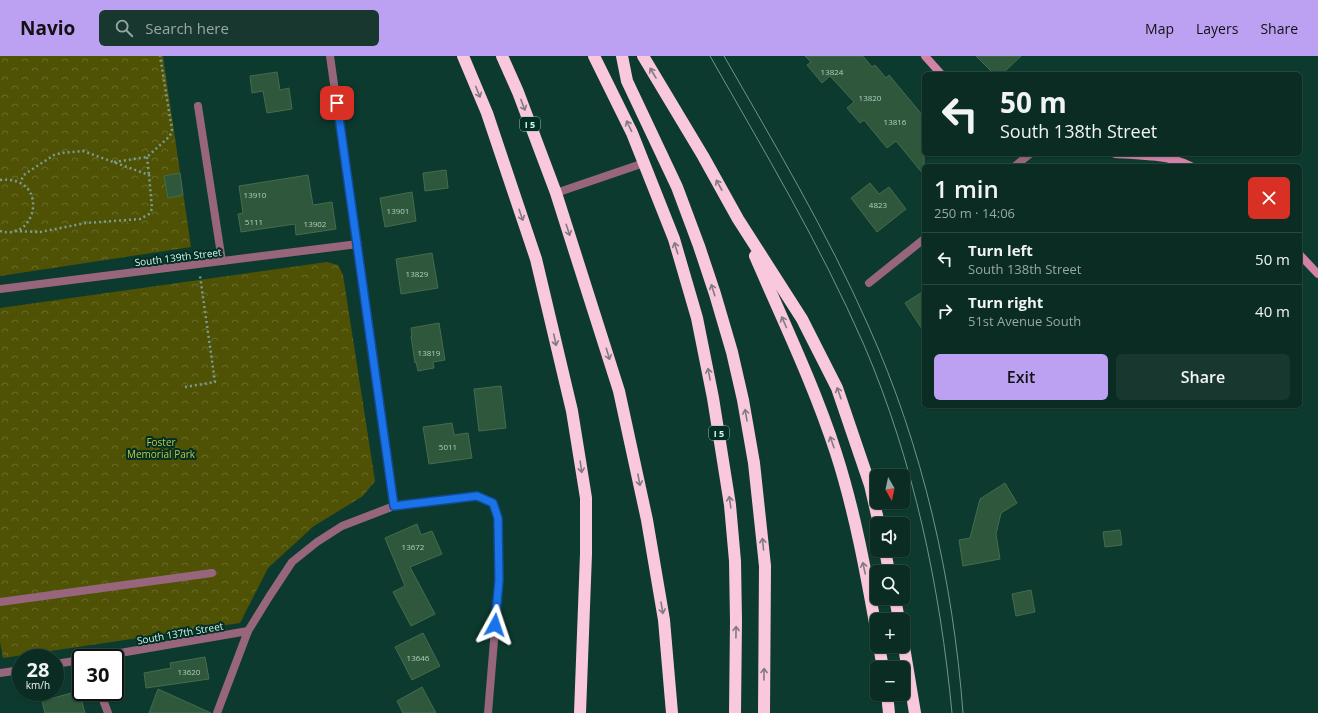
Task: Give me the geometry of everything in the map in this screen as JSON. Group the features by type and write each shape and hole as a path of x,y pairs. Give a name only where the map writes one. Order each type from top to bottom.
{"highway":[{"path":"464,56 487,113 536,258 572,411 586,498 586,554 580,713"},
{"name":"I 5","path":"502,56 518,92 556,192 619,391 636,465 664,620 672,713"},
{"name":"I 5","path":"594,56 632,133 644,162 674,239 697,318 713,398 730,505 735,561 735,713"},
{"path":"622,56 627,81 677,187 699,246 732,352 743,400 754,463 765,566 764,713"},
{"path":"644,56 738,219 802,319 837,388 870,485 877,517"},
{"path":"738,219 807,377 836,453 853,514 873,613"},
{"path":"905,653 915,713"},
{"path":"888,701 889,713"}],"street":[{"path":"330,56 358,244 394,506"},
{"path":"924,56 939,72"},
{"path":"198,106 222,261"},
{"path":"1018,164 1028,156"},
{"path":"1152,156 1187,164"},
{"path":"556,192 644,162"},
{"path":"869,283 922,241"},
{"name":"South 139th Street","path":"0,289 358,244"},
{"path":"1302,257 1318,274"},
{"path":"217,713 248,631 292,562 317,542 342,526 394,506 477,496 493,503 498,518 499,580 488,713"},
{"path":"0,602 212,573"},
{"name":"South 137th Street","path":"124,652 248,631"},
{"path":"0,674 12,672"},
{"path":"103,701 108,713"}],"path":[{"path":"113,162 147,157 170,136 172,130 160,56"},
{"path":"20,182 25,174 54,155 83,151 149,175"},
{"path":"0,231 40,232 86,223 140,219 149,214 152,209 147,157"},
{"path":"0,180 20,182 28,189 33,198 34,208 31,218 24,226 15,231"},
{"path":"185,388 215,382 199,264"}],"green space":[{"path":"0,56 163,56 191,247 0,276"},
{"name":"Foster Memorial Park","path":"327,262 338,265 343,275 375,481 363,496 314,526 268,568 240,623 64,649 12,649 12,657 3,658 0,642 0,308"}],"building":[{"path":"805,56 863,56 872,67 875,65 886,78 889,75 922,115 922,156 924,156 924,164 922,164 922,173 896,141 887,148 864,120 860,123 847,108 854,102 830,76 822,83 807,65 811,62"},
{"path":"976,56 1021,56 1004,72 992,72"},
{"path":"277,72 280,90 289,88 292,109 267,113 263,91 252,93 250,76"},
{"path":"446,170 448,188 425,191 423,173"},
{"path":"180,173 183,195 168,198 164,176"},
{"path":"308,175 313,205 332,202 336,229 296,235 295,224 241,232 238,214 243,213 239,186"},
{"path":"870,183 879,194 889,187 906,209 877,232 851,198"},
{"path":"412,192 416,221 385,227 380,198"},
{"path":"432,253 438,288 401,294 396,259"},
{"path":"922,292 922,329 905,303"},
{"path":"439,323 445,360 433,362 434,368 418,371 416,362 415,363 411,328"},
{"path":"501,386 506,428 479,431 474,389"},
{"path":"452,423 454,435 468,433 472,458 429,464 423,427"},
{"path":"1005,483 1017,503 1001,513 996,534 1000,559 963,566 959,540 970,538 980,499"},
{"path":"417,524 421,535 432,531 442,554 410,567 435,614 411,626 393,592 405,586 385,538"},
{"path":"1120,530 1122,545 1105,547 1103,532"},
{"path":"1031,590 1035,612 1016,616 1012,594"},
{"path":"423,633 440,666 412,680 395,647"},
{"path":"205,657 209,679 146,688 144,673 171,668 170,663"},
{"path":"422,687 436,713 403,713 397,701"},
{"path":"158,689 211,713 149,713"},
{"path":"72,693 72,701 82,701 85,713 45,713 42,701 64,701 64,695"}],"tram line":[{"path":"710,56 810,234 847,307 882,389 911,480 932,572 947,666 952,713"},
{"path":"724,56 818,222 868,325 905,418 920,466 943,564 952,613 963,713"}],"route":[{"path":"337,103 394,506 477,496 493,503 498,518 499,580 495,625"}]}
